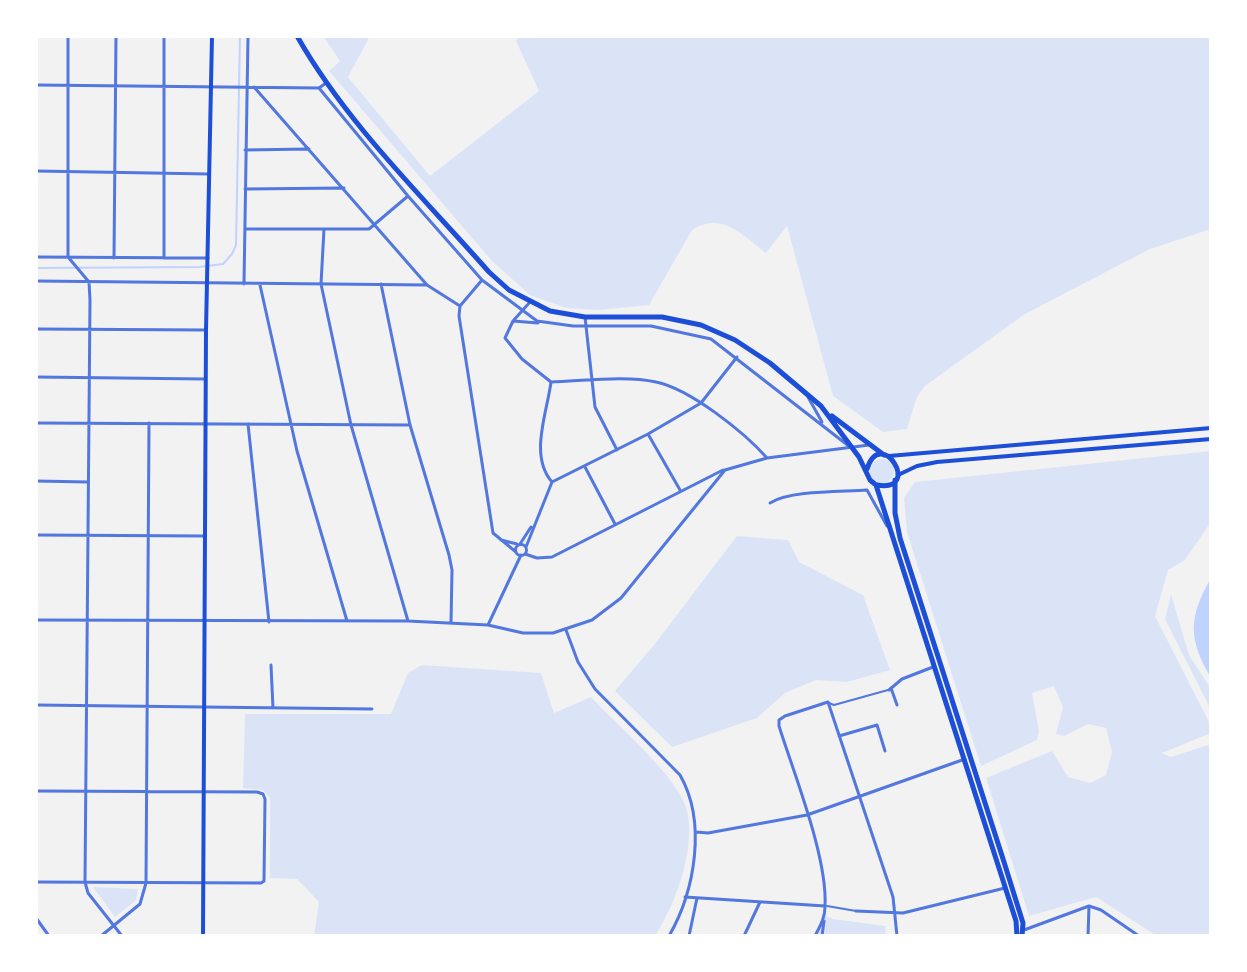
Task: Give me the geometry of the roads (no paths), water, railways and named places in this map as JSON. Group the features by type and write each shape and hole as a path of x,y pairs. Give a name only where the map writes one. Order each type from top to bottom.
{"main road":[{"path":"203,936 206,330 212,36"},
{"path":"297,36 326,83 489,272 509,290 550,311 585,317 651,315 720,331 756,353 804,390 827,413 874,484 892,529 1023,923 1020,934"},
{"path":"827,413 898,466 895,513 937,666"},
{"path":"867,472 870,462 886,456 1211,428"},
{"path":"874,484 884,486 917,466 937,462 1211,439"},
{"path":"1056,442 1057,452"},
{"path":"968,758 1020,934"}],"street":[{"path":"68,36 68,257 89,282 90,329 85,882 88,893 122,936"},
{"path":"114,258 116,36"},
{"path":"164,36 164,258"},
{"path":"244,284 244,87 248,36"},
{"path":"36,85 319,88 326,83"},
{"path":"254,87 427,285 460,306"},
{"path":"319,88 482,280 543,323"},
{"path":"245,150 309,149"},
{"path":"36,171 209,174"},
{"path":"245,189 344,188"},
{"path":"245,229 364,230 375,225 408,196"},
{"path":"324,229 321,284 351,425 408,621"},
{"path":"36,257 209,258"},
{"path":"482,280 460,306 459,316 493,533 520,554 552,557 725,470 767,458 873,445"},
{"path":"36,281 427,285"},
{"path":"381,284 410,425 449,555 452,570 451,623"},
{"path":"260,285 291,425 347,621"},
{"path":"530,302 505,334 506,342 540,375 551,382 656,382 682,391 767,458"},
{"path":"585,317 595,407 617,450"},
{"path":"513,321 587,326 638,325 672,329 711,339 853,449"},
{"path":"36,329 206,330"},
{"path":"488,625 526,547 552,482 648,434 701,403 737,357"},
{"path":"36,377 206,379"},
{"path":"551,382 540,449 543,468 552,482"},
{"path":"804,390 824,426"},
{"path":"36,423 410,425"},
{"path":"101,936 140,904 146,883 149,423"},
{"path":"248,424 269,622"},
{"path":"648,434 680,490"},
{"path":"833,452 838,440"},
{"path":"585,467 615,524"},
{"path":"36,620 408,621 488,625 538,634 566,630 592,620 621,598 725,470"},
{"path":"36,481 90,482"},
{"path":"770,503 793,496 867,490 874,484"},
{"path":"867,490 885,524 892,529"},
{"path":"520,554 520,544 534,524"},
{"path":"36,535 205,536"},
{"path":"498,539 526,547"},
{"path":"566,630 578,662 595,689 680,775 690,796 696,832 693,862 685,897 669,936"},
{"path":"271,665 273,708"},
{"path":"822,936 826,906 818,855 779,720 828,702 834,705 890,689 902,679 937,666"},
{"path":"890,689 897,705"},
{"path":"828,702 893,897 897,936"},
{"path":"36,705 372,709"},
{"path":"839,736 877,725 885,751"},
{"path":"696,832 708,833 807,815 968,758"},
{"path":"36,791 257,792 263,794 265,799 264,881 261,883 36,882"},
{"path":"685,897 896,914 1005,888"},
{"path":"689,936 697,898"},
{"path":"744,936 760,902"},
{"path":"1020,934 1089,906 1101,910 1139,936"},
{"path":"1088,936 1089,906"},
{"path":"36,918 49,936"},
{"path":"815,936 824,918"},
{"path":"1032,929 1034,936"}],"water":[{"path":"1211,578 1211,678 1198,652 1194,628 1198,605"}],"waterway":[{"path":"36,268 199,267 223,264 232,254 236,245 240,36"}]}
